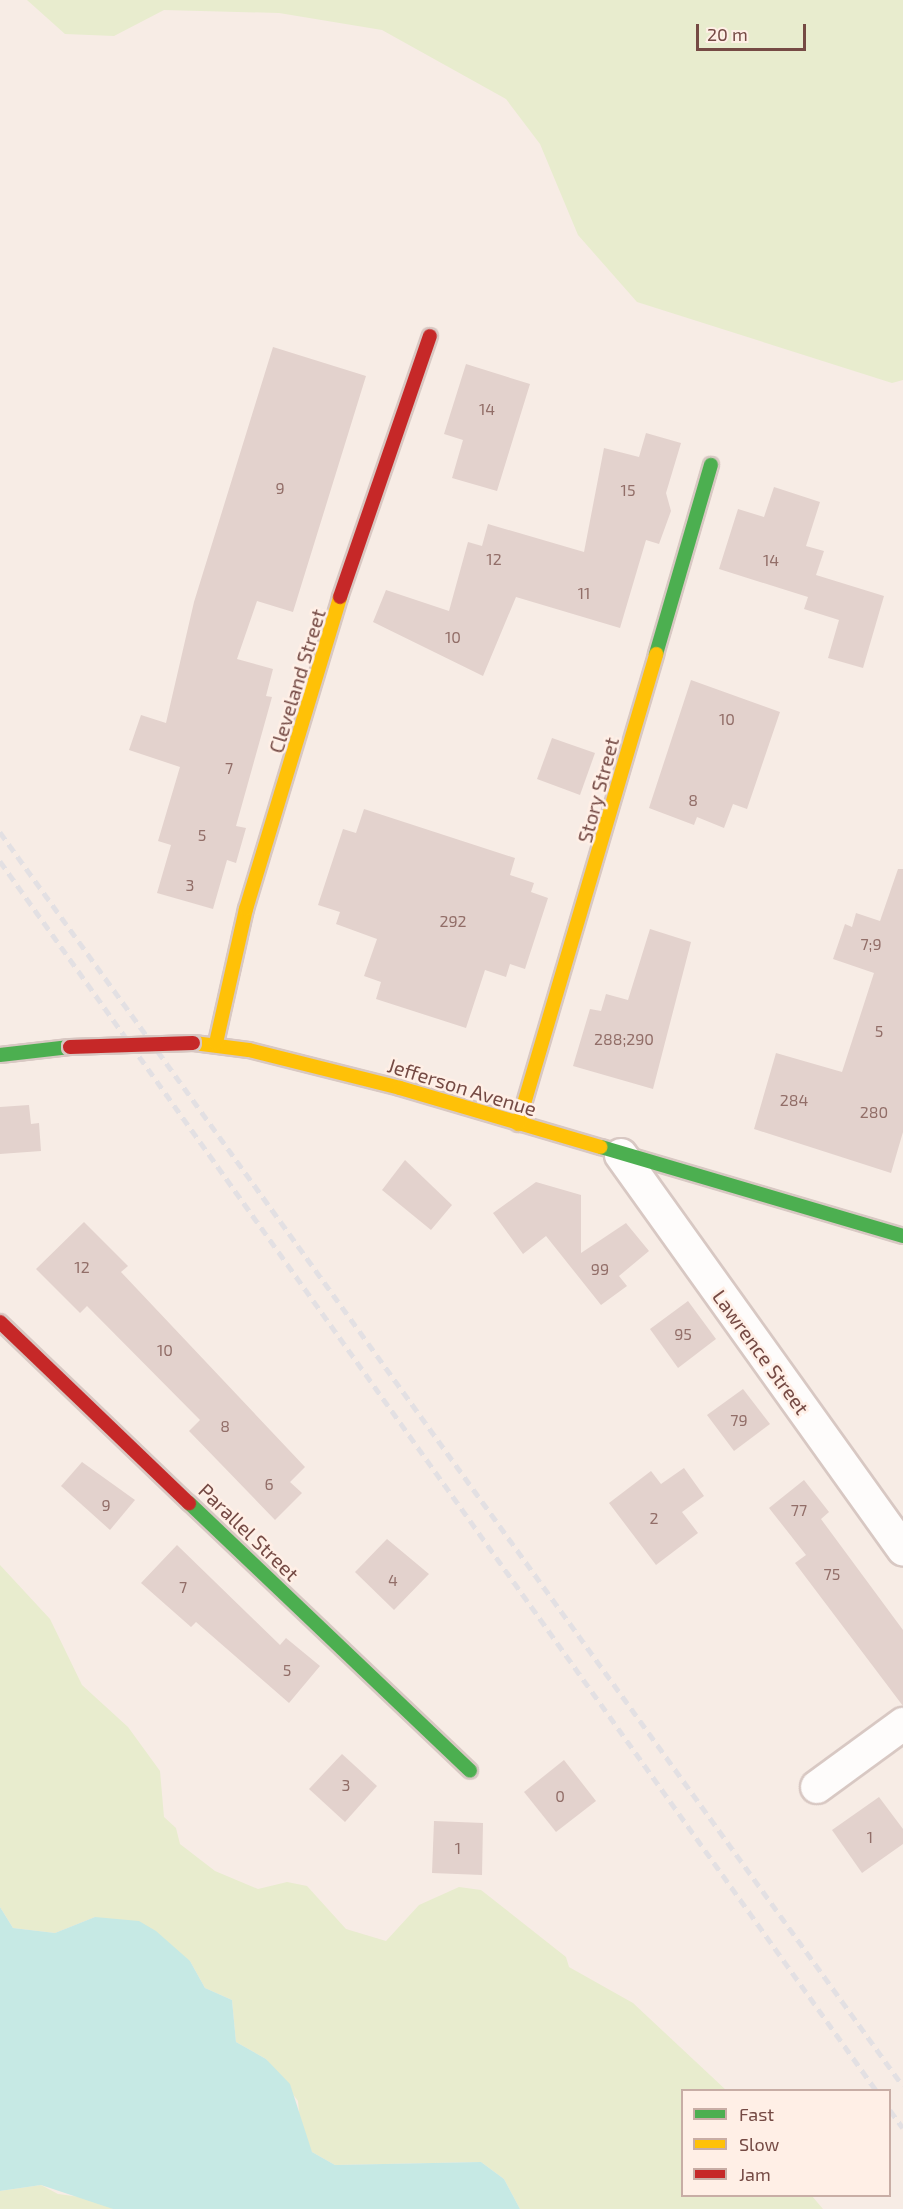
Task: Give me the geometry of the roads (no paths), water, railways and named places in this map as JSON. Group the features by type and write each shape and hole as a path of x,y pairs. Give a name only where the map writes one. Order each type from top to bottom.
{"street":[{"name":"Cleveland Street","path":"216,1043 246,909 365,516 430,336"},
{"name":"Story Street","path":"518,1124 711,465"},
{"name":"Jefferson Avenue","path":"0,1055 216,1043 400,1088 621,1155 903,1236"},
{"name":"Lawrence Street","path":"621,1155 903,1549"},
{"name":"Parallel Street","path":"0,1322 470,1771"},
{"path":"817,1786 903,1724"}],"water":[{"path":"0,1907 13,1928 55,1933 95,1917 139,1921 156,1931 190,1961 205,1988 232,2000 236,2042 266,2059 290,2084 312,2152 335,2165 481,2162 504,2179 520,2209 113,2209 41,2185 0,2191"}],"railway":[{"path":"0,832 903,2086"},
{"path":"0,861 875,2089"},
{"path":"891,2111 903,2128"}]}
